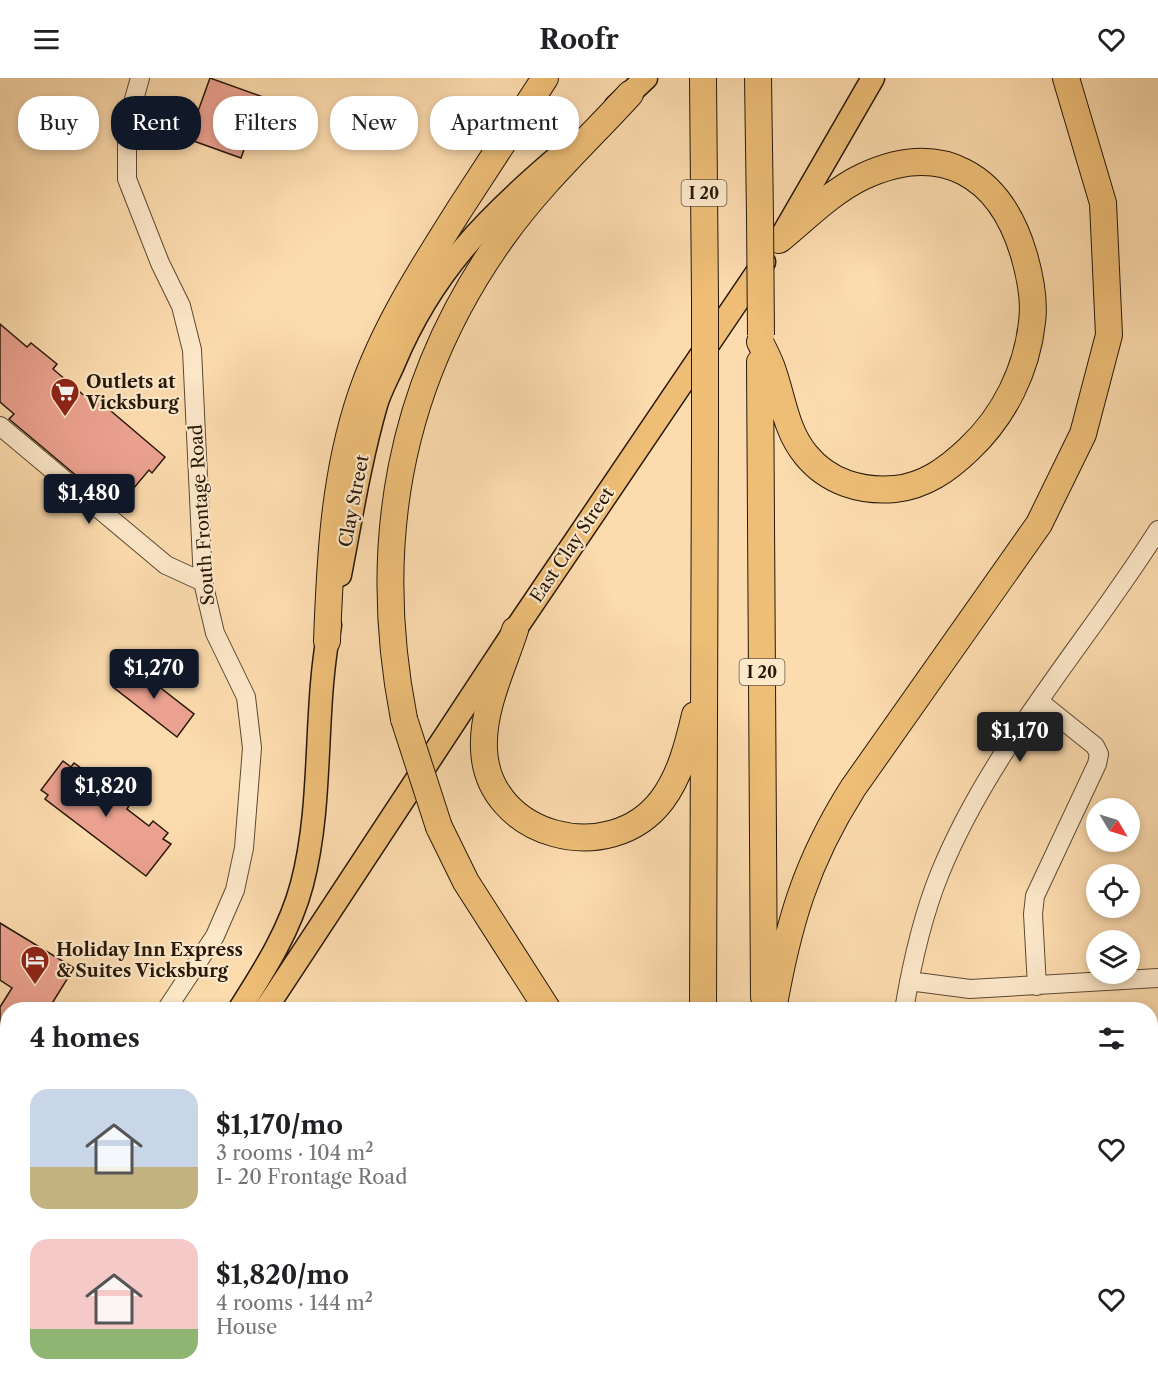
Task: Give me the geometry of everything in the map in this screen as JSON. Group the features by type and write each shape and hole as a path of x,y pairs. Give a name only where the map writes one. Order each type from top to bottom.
{"highway":[{"path":"327,641 336,501 362,395 386,335 410,289 546,78"},
{"name":"I 20","path":"758,78 764,1002"},
{"path":"775,1002 790,925 803,883 827,829 853,788 1039,524 1083,434 1109,335 1103,203 1066,78"},
{"name":"I 20","path":"703,83 704,1002"},
{"path":"543,1002 466,882 439,827 404,719 395,674 391,630 388,578 391,533 414,417 434,362 474,280 528,204 638,86"},
{"path":"760,339 773,371 786,418 806,455 828,474 842,482 882,490 918,484 937,475 975,444 1007,402 1028,346 1033,320 1028,267 1012,219 987,188 974,177 959,169 938,163 916,161 888,167 861,178 832,196 779,240"},
{"path":"515,630 484,730 486,765 496,788 507,803 523,818 562,837 580,840 622,831 643,819 662,801 677,774 689,743 704,674"}],"main road":[{"name":"East Clay Street","path":"271,1002 515,630 779,240 873,78"},
{"name":"Clay Street","path":"244,1002 284,935 303,881 315,793 327,641 352,502 377,403 402,343 426,299 453,259 486,221 638,86"}],"street":[{"name":"South Frontage Road","path":"140,78 127,124 128,179 160,263 181,306 192,350 203,582 215,633 243,691 249,709 252,748 249,801 240,872 228,908 209,945 171,1002"},
{"path":"0,426 166,565 203,582"},
{"path":"905,1002 916,944 929,902 962,827 984,787 1040,702 1158,530"},
{"path":"1038,986 1033,914 1035,896 1097,764 1099,754 1095,746 1040,702"},
{"path":"909,981 970,989 1158,978"}],"building":[{"path":"210,78 260,96 213,96 213,148 201,144 201,103"},
{"path":"219,150 244,150 241,158"},
{"name":"Outlets at Vicksburg","path":"0,324 27,347 31,343 57,364 53,369 94,404 98,400 165,457 152,473 149,470 116,509 9,419 14,414 0,402"},
{"path":"130,664 194,714 177,737 113,687"},
{"path":"63,761 71,767 74,763 89,774 86,778 110,796 114,791 130,804 127,809 149,826 153,821 168,833 163,839 171,844 146,876 45,799 48,795 41,790"},
{"path":"0,923 74,968 53,1002 3,1002 12,988 0,980"}],"place":[{"name":"Outlets at Vicksburg","path":"65,418"},
{"name":"Holiday Inn Express & Suites Vicksburg","path":"35,986"}]}
